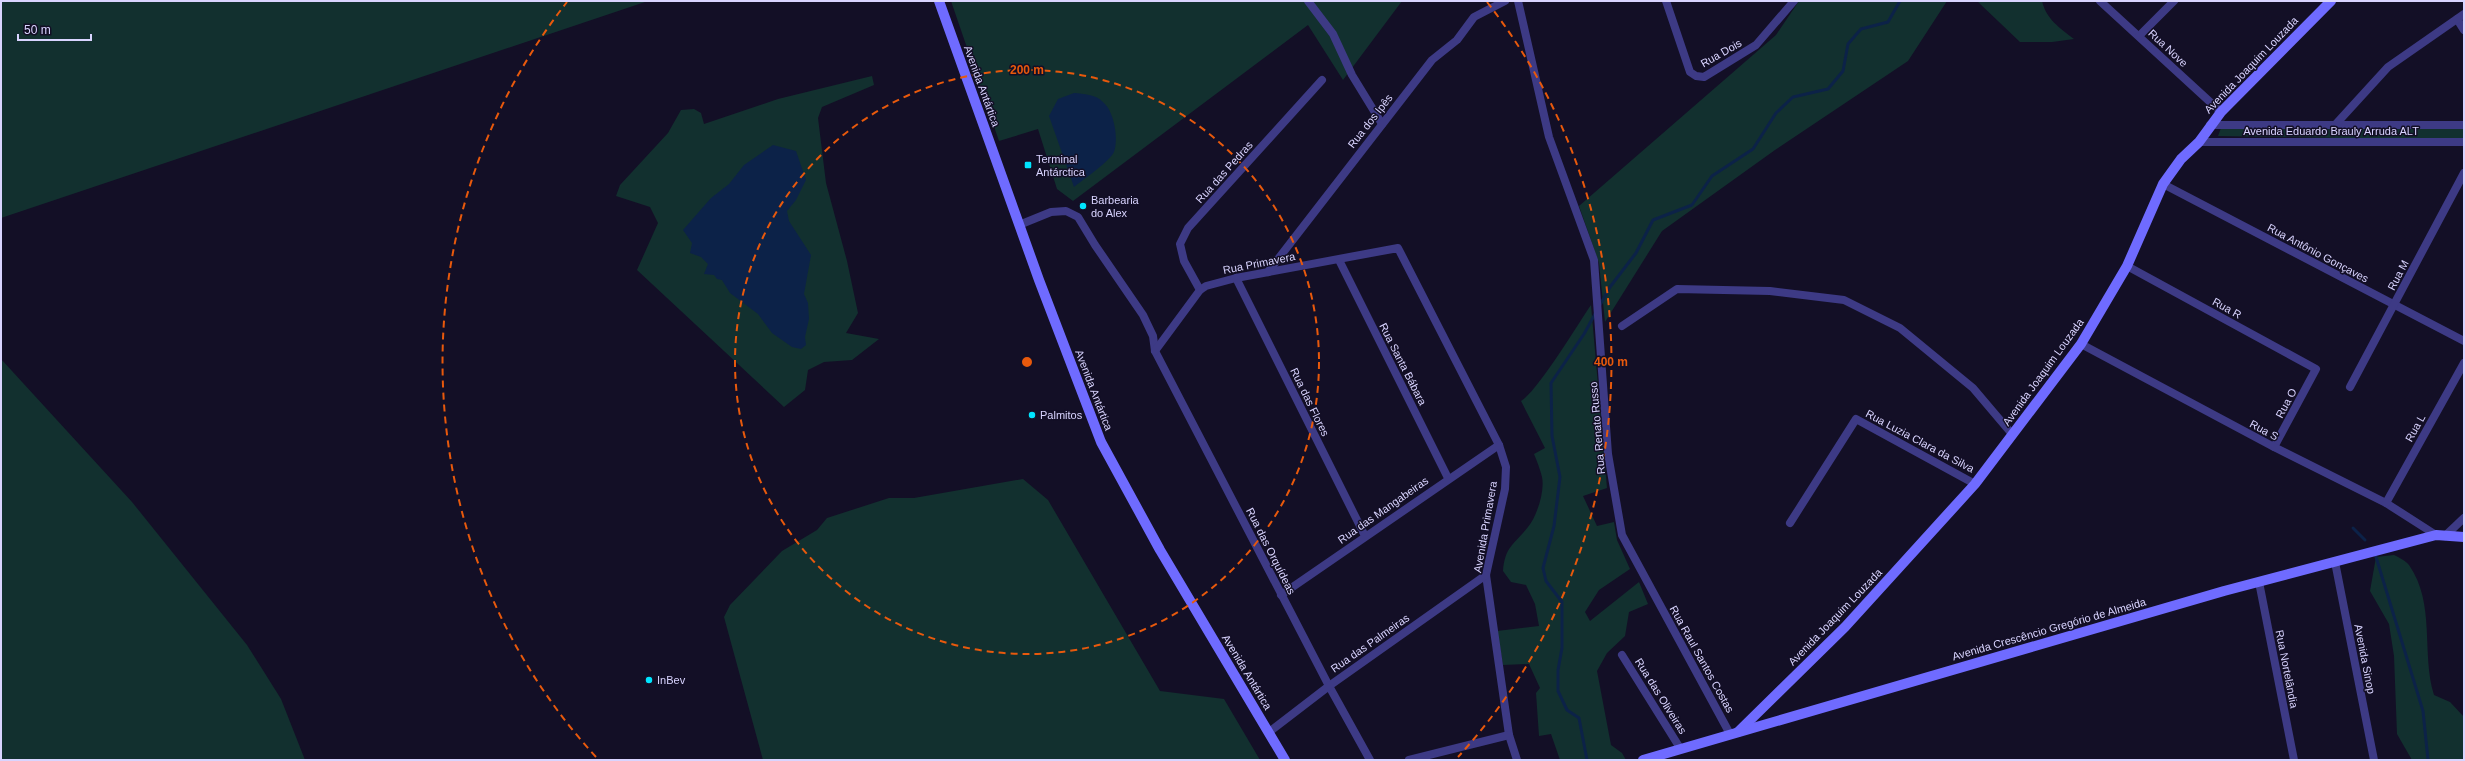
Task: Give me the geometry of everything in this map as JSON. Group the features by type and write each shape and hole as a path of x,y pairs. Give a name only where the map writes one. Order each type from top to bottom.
{"main road":[{"name":"Avenida Antártica","path":"939,1 1019,225 1083,396 1105,449 1160,550 1269,732 1284,760"},
{"name":"Avenida Joaquim Louzada","path":"1734,733 1845,627 1975,484 2081,344 2127,266 2163,184 2180,159 2199,142 2221,112 2331,1"},
{"name":"Avenida Crescêncio Gregório de Almeida","path":"1644,760 1680,748 2259,582 2440,536 2464,537"}],"street":[{"path":"1308,1 1333,34 1352,75 1382,124"},
{"name":"Rua dos Ipês","path":"1268,272 1432,60 1457,40 1468,22 1505,1"},
{"name":"Rua Renato Russo","path":"1518,1 1549,137 1594,260 1608,454 1622,535 1654,596"},
{"name":"Rua Dois","path":"1666,1 1690,72 1696,76 1704,77 1756,45 1794,1"},
{"name":"Rua Nove","path":"2100,1 2221,112"},
{"path":"2139,36 2174,1"},
{"path":"2335,125 2388,66 2460,16 2464,30"},
{"name":"Rua das Pedras","path":"1200,290 1184,261 1180,244 1188,228 1322,80"},
{"name":"Avenida Eduardo Brauly Arruda ALT","path":"2210,125 2464,125"},
{"name":"Avenida Eduardo Brauly Arruda ALT","path":"2199,142 2464,142"},
{"name":"Rua M","path":"2350,387 2464,173"},
{"name":"Rua Antônio Gonçaves","path":"2163,184 2394,306 2464,341"},
{"name":"Rua das Orquídeas","path":"1019,225 1051,212 1066,212 1078,217 1143,315 1153,336 1155,351 1329,686 1370,760"},
{"name":"Rua Primavera","path":"1200,290 1206,286 1236,278 1398,248"},
{"name":"Avenida Primavera","path":"1398,248 1499,445 1506,467 1505,489 1486,575 1509,735 1517,760"},
{"name":"Rua Santa Bábara","path":"1339,260 1448,478"},
{"name":"Rua R","path":"2127,266 2316,369"},
{"name":"Rua das Flores","path":"1236,278 1365,536"},
{"path":"1622,326 1677,289 1770,291 1844,300 1900,328 1974,388 2012,434"},
{"path":"1155,351 1200,290"},
{"name":"Rua S","path":"2081,344 2274,447 2386,503 2440,536"},
{"name":"Rua L","path":"2386,503 2464,363"},
{"name":"Rua O","path":"2274,447 2316,369"},
{"name":"Rua Luzia Clara da Silva","path":"1790,522 1856,419 1975,484"},
{"name":"Rua das Mangabeiras","path":"1282,595 1448,478 1499,445"},
{"path":"2440,536 2464,518"},
{"name":"Avenida Sinop","path":"2335,562 2374,760"},
{"name":"Rua das Palmeiras","path":"1269,732 1329,686 1486,575"},
{"name":"Rua Nortelândia","path":"2259,582 2294,760"},
{"name":"Rua Raul Santos Costas","path":"1654,596 1734,733"},
{"name":"Rua das Oliveiras","path":"1622,655 1680,748"},
{"path":"1409,760 1509,735"}],"green space":[{"path":"1,1 648,1 1,218"},
{"path":"951,1 1402,1 1343,80 1308,25 1073,201 1057,189 1038,129 999,141"},
{"path":"1799,1 1947,1 1908,61 1775,150 1662,231 1605,322 1599,263 1579,206 1776,35"},
{"path":"1977,1 2042,1 2050,18 2074,39 2052,42 2020,42"},
{"path":"872,76 874,85 822,107 818,118 826,183 847,261 858,313 846,333 879,339 852,360 824,362 808,370 805,390 784,407 637,270 658,223 650,207 616,196 620,185 668,133 681,110 694,109 701,113 704,124 778,99"},
{"path":"2464,127 2464,140 2218,136 2221,128"},
{"path":"1591,305 1607,488 1583,496 1597,526 1614,522 1617,540 1630,569 1599,590 1585,612 1590,621 1639,582 1648,604 1629,612 1625,636 1607,653 1597,671 1611,745 1622,753 1626,760 1560,760 1551,734 1539,736 1536,693 1540,688 1529,664 1503,665 1497,631 1539,626 1535,604 1526,585 1511,582 1503,571 1508,551 1528,527 1534,517 1540,503 1543,483 1534,454 1545,448 1521,401 1537,385 1547,372"},
{"path":"1,359 132,502 247,645 281,699 305,760 1,760"},
{"path":"1023,479 1048,500 1160,691 1224,699 1260,760 763,760 724,617 730,605 782,551 817,530 827,518 889,498 914,498"},
{"path":"2394,555 2409,565 2417,580 2422,596 2427,629 2430,679 2434,695 2450,702 2464,717 2464,760 2412,760 2397,734 2394,656 2389,624 2370,591 2376,557"}],"water":[{"path":"1074,93 1093,96 1100,99 1107,106 1113,118 1116,140 1112,156 1074,187 1049,116 1058,99"},
{"path":"773,145 796,151 806,180 796,200 787,211 789,221 811,255 804,294 808,303 809,319 805,337 806,345 801,349 792,347 772,333 758,314 730,293 722,280 717,279 714,275 704,274 708,264 701,257 690,253 692,243 683,230 711,198 729,184 744,165"}],"waterway":[{"path":"1600,305 1610,287 1636,253 1653,220 1692,205 1712,176 1753,149 1776,113 1793,97 1828,89 1843,71 1848,44 1861,29 1888,22 1900,1"},
{"path":"1587,760 1579,718 1567,710 1558,691 1558,670 1562,648 1562,602 1546,581 1543,568 1554,526 1560,477 1552,436 1551,383 1584,334 1595,314"},
{"path":"2353,528 2365,540"},
{"path":"2376,557 2423,711 2428,760"}],"place":[{"name":"Terminal Antárctica","path":"1028,165"},
{"name":"Barbearia do Alex","path":"1083,206"},
{"name":"Palmitos","path":"1032,415"},
{"name":"InBev","path":"649,680"}]}
